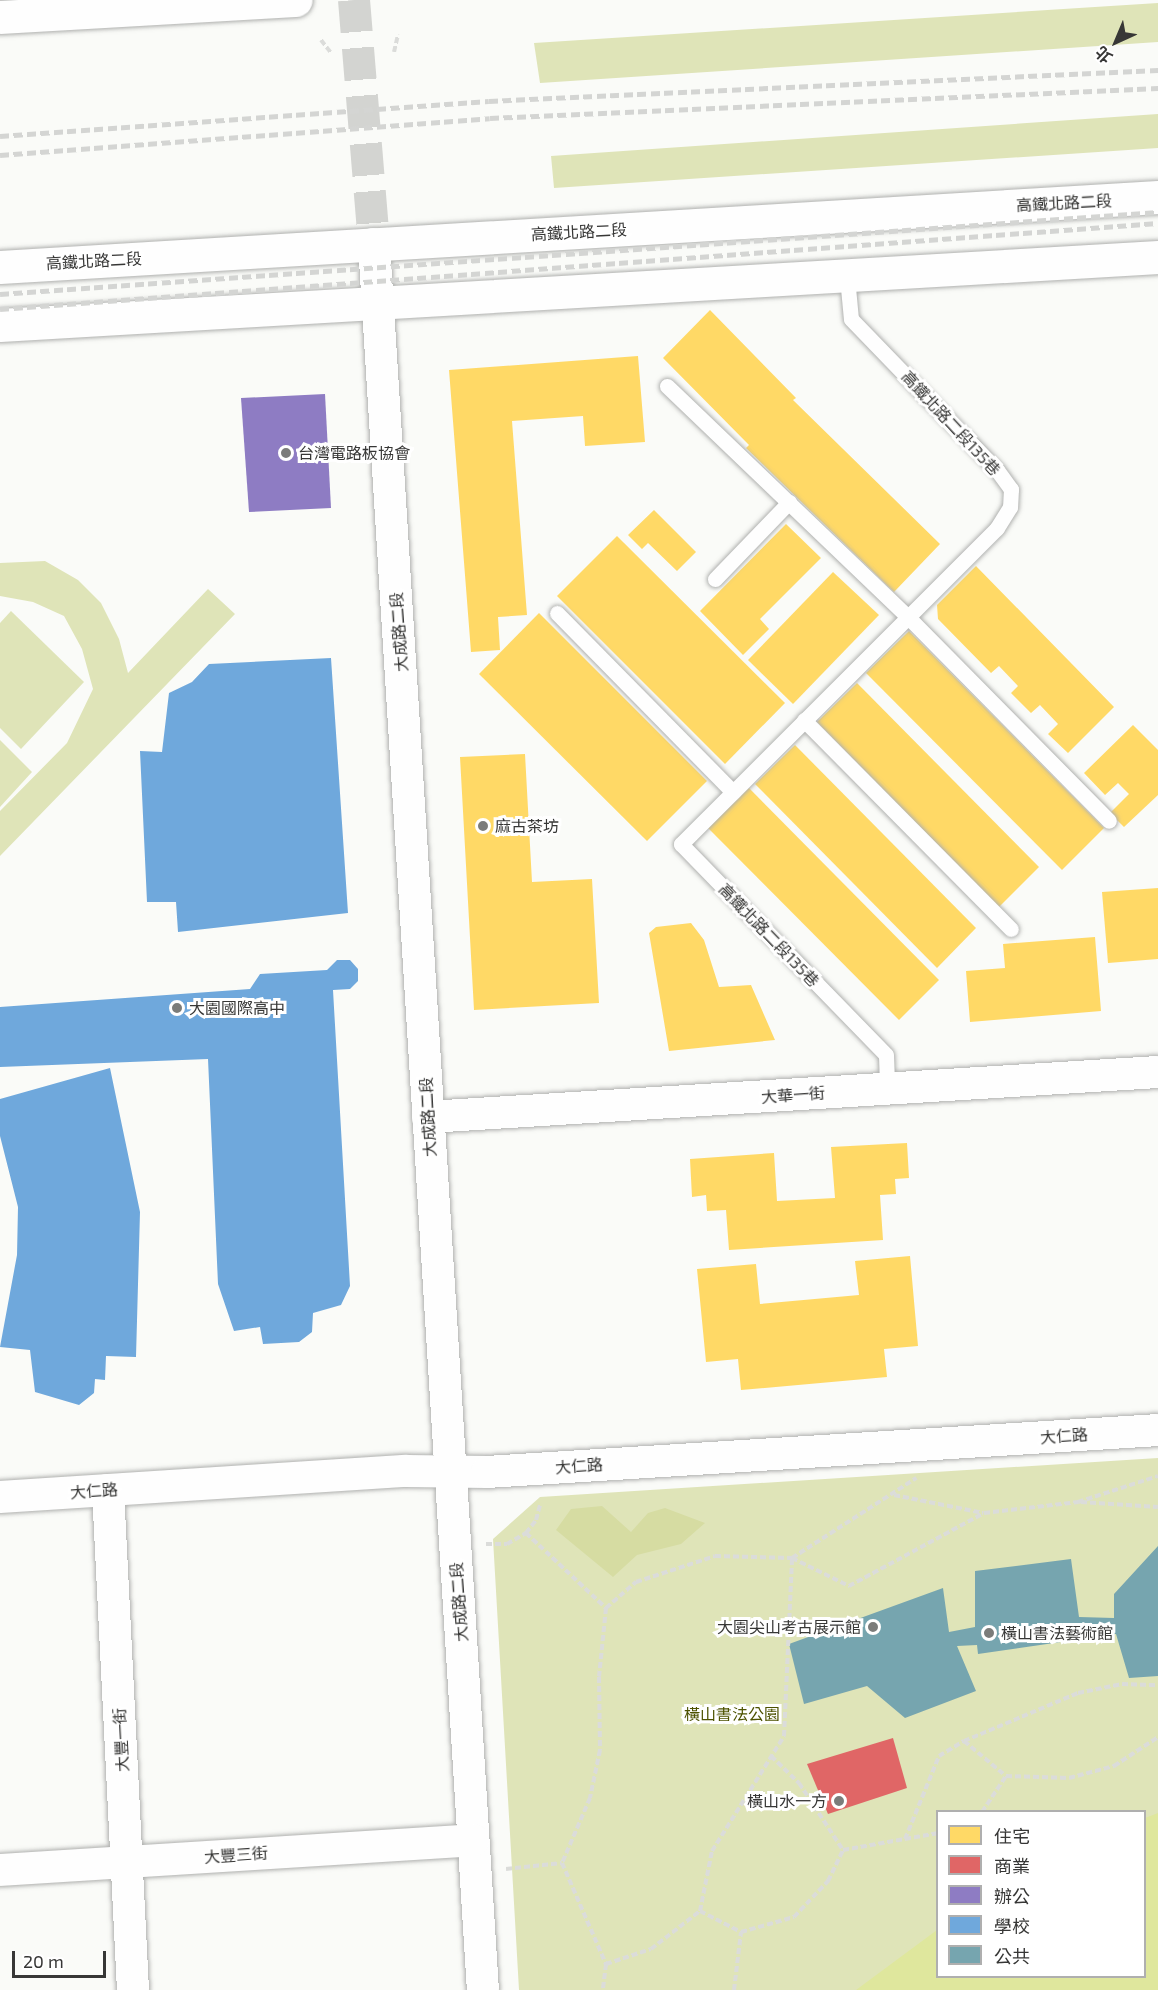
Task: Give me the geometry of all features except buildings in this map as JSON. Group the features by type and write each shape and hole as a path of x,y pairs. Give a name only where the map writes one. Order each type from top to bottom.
{"street":[{"path":"0,17 296,0"},
{"name":"高鐵北路二段","path":"0,267 1158,197"},
{"name":"大成路二段","path":"374,244 483,1990"},
{"path":"0,325 378,301 847,277 1158,257"},
{"name":"大華一街","path":"428,1117 1158,1072"},
{"name":"大仁路","path":"0,1497 1158,1430"},
{"name":"大豐一街","path":"108,1490 133,1990"},
{"name":"大豐三街","path":"0,1870 473,1840"}],"lane":[{"name":"高鐵北路二段135巷","path":"847,277 851,319 1011,489 1010,507 997,528 681,844 886,1055 886,1089"},
{"path":"667,386 908,617 1109,821"},
{"path":"715,579 789,502"},
{"path":"557,613 733,792"},
{"path":"804,720 1011,929"}],"path":[{"path":"394,52 398,34"},
{"path":"321,40 331,54"},
{"path":"792,1558 894,1495 921,1474"},
{"path":"1078,1502 1158,1476"},
{"path":"894,1495 984,1513 1078,1502 1158,1507"},
{"path":"483,1544 507,1544 526,1533 536,1520 540,1505"},
{"path":"603,1990 606,1964 562,1863 590,1798 600,1750 599,1677 606,1608 636,1582 715,1556 792,1558 849,1586 984,1513"},
{"path":"526,1533 606,1608"},
{"path":"606,1964 651,1949 700,1911 712,1851 784,1736 792,1558"},
{"path":"905,1839 939,1756 964,1741 1078,1693 1122,1684 1158,1685"},
{"path":"964,1741 1006,1776 1069,1778 1114,1766 1158,1737"},
{"path":"771,1756 799,1783 843,1850"},
{"path":"983,1810 1006,1776"},
{"path":"843,1850 936,1833"},
{"path":"700,1911 741,1932 794,1917 828,1881 843,1850"},
{"path":"503,1870 562,1863"},
{"path":"734,1990 741,1932"}],"green space":[{"path":"1158,3 1158,42 540,83 534,43"},
{"path":"1158,114 1158,148 554,188 551,156"},
{"path":"45,561 78,580 101,603 119,639 128,673 208,589 235,614 0,856 0,811 67,743 93,689 82,649 64,616 33,602 0,596 0,563"},
{"path":"11,611 84,682 21,749 0,728 0,623"},
{"path":"0,740 32,772 0,807"},
{"name":"橫山書法公園","path":"1158,1458 1158,1990 519,1990 493,1539 540,1497"}],"shaded area":[{"path":"602,1506 631,1532 648,1513 665,1508 705,1523 681,1544 637,1555 613,1577 556,1530 571,1509"},
{"path":"1158,1813 1158,1990 856,1990 936,1931 936,1978 1146,1978 1146,1818"}],"tunnel":[{"path":"354,0 374,244"}],"railway":[{"path":"0,136 489,101 1158,70"},
{"path":"0,155 490,118 1158,88"},
{"path":"0,294 1158,212"},
{"path":"0,309 1158,223"}],"place":[{"name":"台灣電路板協會","path":"286,453"},
{"name":"麻古茶坊","path":"483,826"},
{"name":"大園國際高中","path":"177,1008"},
{"name":"大園尖山考古展示館","path":"873,1627"},
{"name":"橫山書法藝術館","path":"989,1633"},
{"name":"橫山水一方","path":"839,1801"}]}
